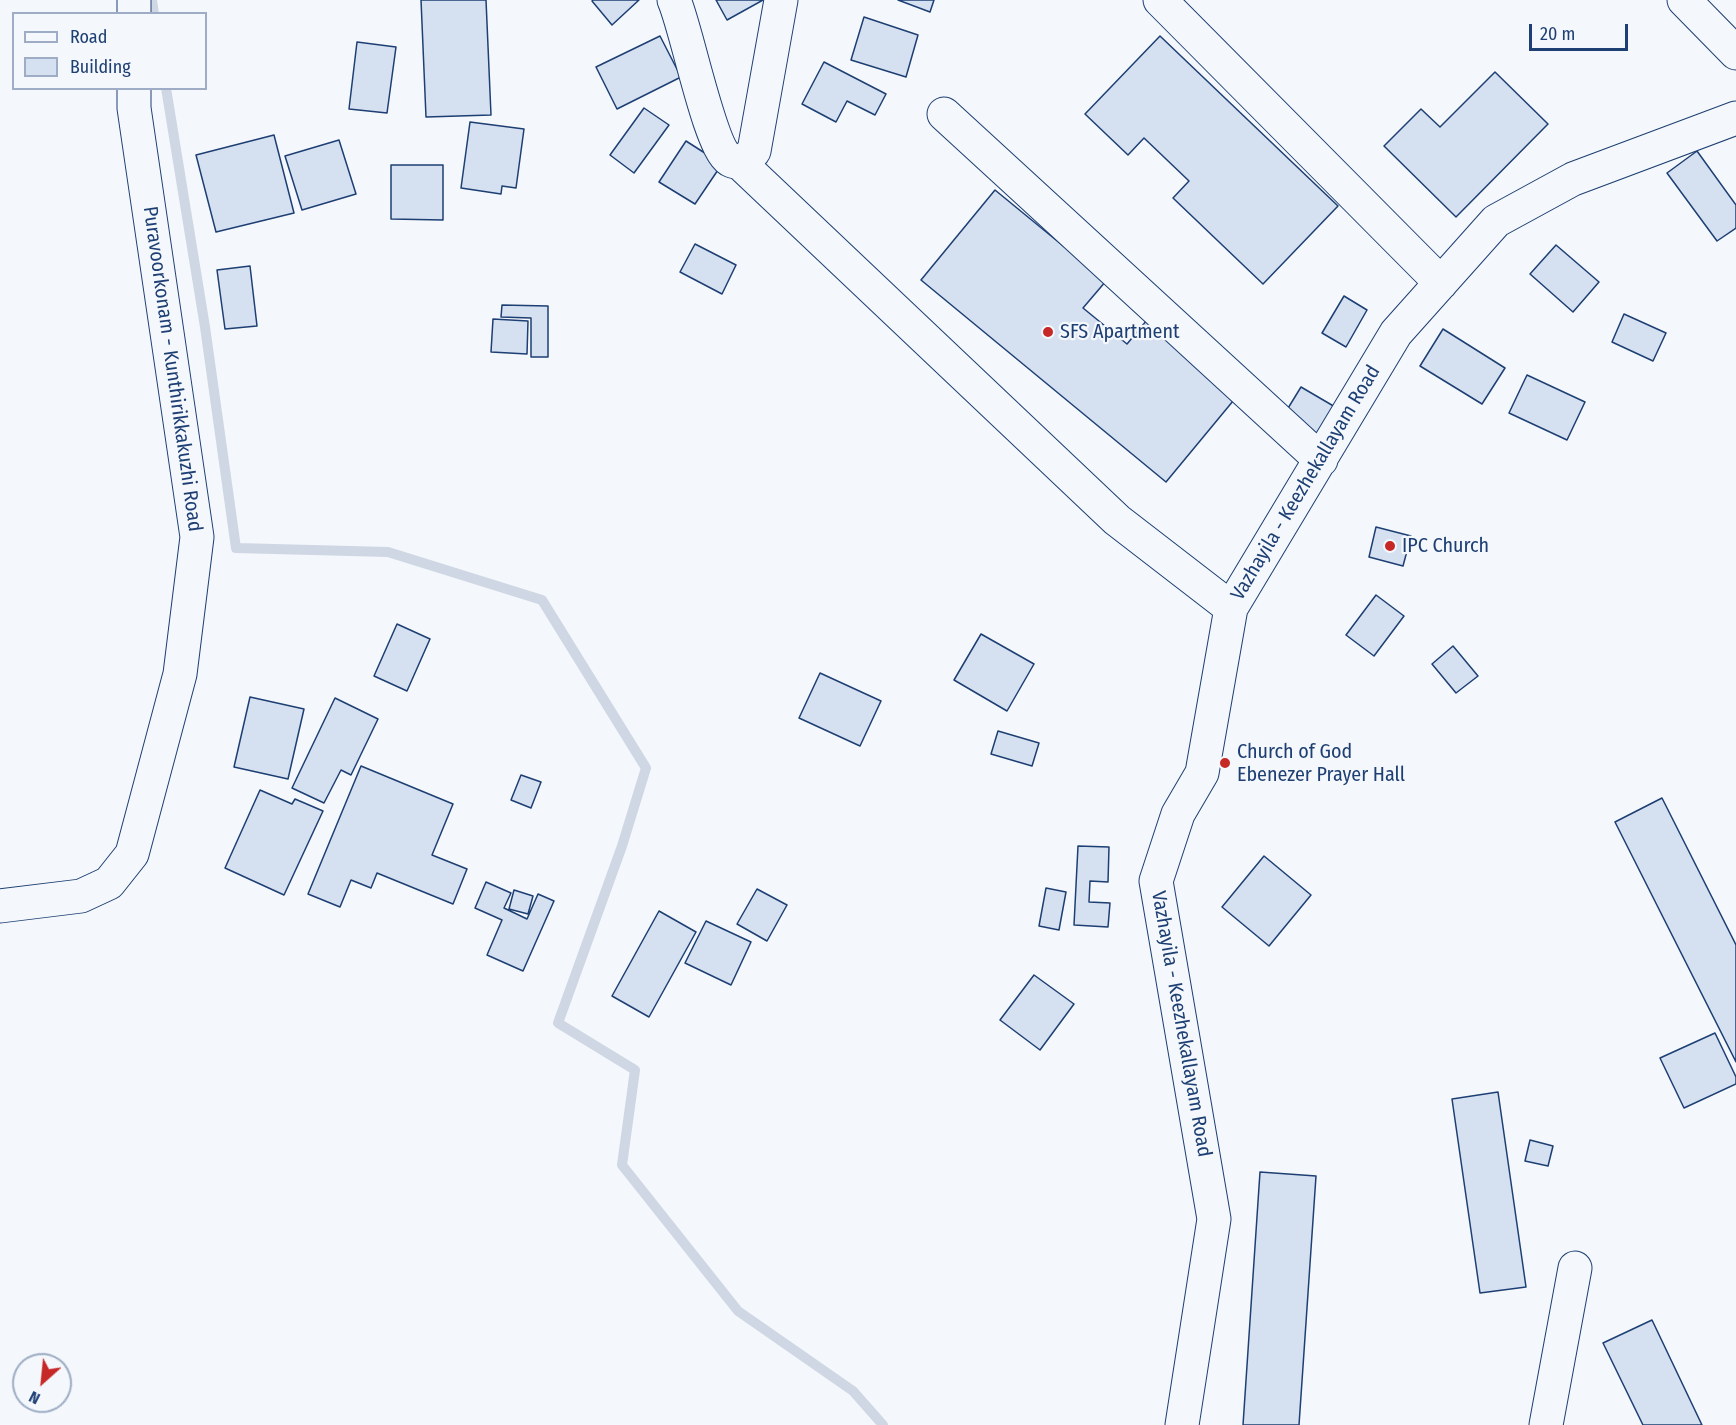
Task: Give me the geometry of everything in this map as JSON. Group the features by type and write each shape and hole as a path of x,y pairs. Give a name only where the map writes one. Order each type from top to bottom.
{"street":[{"path":"674,0 709,117 720,148 728,159 739,162 1117,520 1231,608"},
{"path":"739,162 754,151 781,0"},
{"path":"1160,0 1441,284"},
{"path":"1684,0 1736,53"},
{"name":"Puravoorkonam - Kunthirikkakuzhi Road","path":"0,906 81,896 109,884 132,854 180,674 197,537 136,119 134,90"},
{"path":"944,114 1321,460"},
{"name":"Vazhayila - Keezhekallayam Road","path":"1182,1425 1214,1219 1156,881 1178,814 1202,773 1231,608 1396,333 1496,221 1573,179 1736,118"},
{"path":"1546,1425 1575,1268"}],"building":[{"path":"421,0 486,0 491,115 426,117"},
{"path":"593,0 639,0 612,25"},
{"path":"716,0 763,0 727,20"},
{"path":"898,0 934,0 930,12"},
{"path":"864,17 918,35 906,77 851,60"},
{"path":"660,36 681,77 617,109 596,67"},
{"path":"1160,36 1338,206 1263,284 1173,198 1189,181 1144,138 1128,155 1085,114"},
{"path":"357,42 396,47 387,113 349,109"},
{"path":"824,62 886,94 875,115 847,101 836,122 802,104"},
{"path":"1495,72 1548,124 1456,217 1384,146 1421,109 1440,127"},
{"path":"644,108 669,125 634,173 610,155"},
{"path":"470,122 524,129 516,188 502,186 501,194 461,188"},
{"path":"274,135 294,213 216,232 196,155"},
{"path":"339,140 356,194 302,210 285,156"},
{"path":"686,141 722,164 695,204 659,182"},
{"path":"1697,151 1736,205 1736,228 1717,241 1667,173"},
{"path":"391,165 443,165 443,220 391,219"},
{"name":"SFS Apartment","path":"995,190 1106,281 1083,308 1127,344 1147,320 1238,395 1166,482 921,280"},
{"path":"695,244 736,265 722,294 680,272"},
{"path":"1556,245 1599,282 1573,312 1530,274"},
{"path":"250,266 257,326 225,329 217,270"},
{"path":"1344,296 1367,310 1346,347 1322,333"},
{"path":"502,305 548,306 548,357 531,357 531,318 501,317"},
{"path":"1624,314 1666,333 1653,361 1612,342"},
{"path":"493,319 528,321 527,354 491,352"},
{"path":"1443,329 1505,368 1482,404 1420,366"},
{"path":"1527,375 1585,402 1567,440 1509,413"},
{"path":"1301,387 1342,411 1323,442 1282,418"},
{"name":"IPC Church","path":"1376,527 1411,536 1403,566 1369,557"},
{"path":"1376,595 1404,616 1374,656 1346,635"},
{"path":"397,624 430,639 407,691 374,676"},
{"path":"981,634 1034,664 1007,711 954,680"},
{"path":"1453,646 1478,676 1456,693 1432,664"},
{"path":"820,673 881,701 860,746 799,718"},
{"path":"250,697 304,709 288,779 234,767"},
{"path":"335,698 378,719 351,775 341,770 324,803 292,788"},
{"path":"998,731 1039,743 1032,766 991,754"},
{"path":"361,766 453,804 432,855 467,869 453,904 377,873 371,888 351,880 340,907 308,894"},
{"path":"521,775 541,782 531,808 511,800"},
{"path":"260,790 292,804 295,799 323,811 284,895 225,868"},
{"path":"1662,798 1736,945 1736,1062 1615,822"},
{"path":"1078,846 1109,847 1108,882 1090,881 1089,902 1110,903 1108,927 1074,925"},
{"path":"1264,856 1311,895 1269,946 1222,907"},
{"path":"486,882 511,893 504,908 527,919 538,894 554,901 523,971 487,955 502,920 475,908"},
{"path":"1046,888 1066,892 1059,930 1039,926"},
{"path":"757,889 787,905 767,941 737,924"},
{"path":"514,890 533,896 528,914 509,909"},
{"path":"659,911 696,932 649,1017 612,996"},
{"path":"706,921 751,942 731,985 685,963"},
{"path":"1034,975 1074,1004 1040,1050 1000,1020"},
{"path":"1715,1033 1736,1077 1736,1084 1684,1108 1660,1058"},
{"path":"1498,1092 1526,1287 1480,1293 1452,1099"},
{"path":"1530,1140 1553,1146 1548,1166 1525,1161"},
{"path":"1260,1172 1316,1176 1299,1425 1243,1425"},
{"path":"1652,1320 1702,1425 1643,1425 1603,1343"}],"waterway":[{"path":"152,0 154,12"},
{"path":"166,90 205,327 236,548 388,552 542,600 646,768 622,846 558,1023 635,1070 622,1165 738,1311 853,1391 883,1425"}],"place":[{"name":"SFS Apartment","path":"1048,332"},
{"name":"IPC Church","path":"1390,546"},
{"name":"Church of God Ebenezer Prayer Hall","path":"1225,763"}]}
